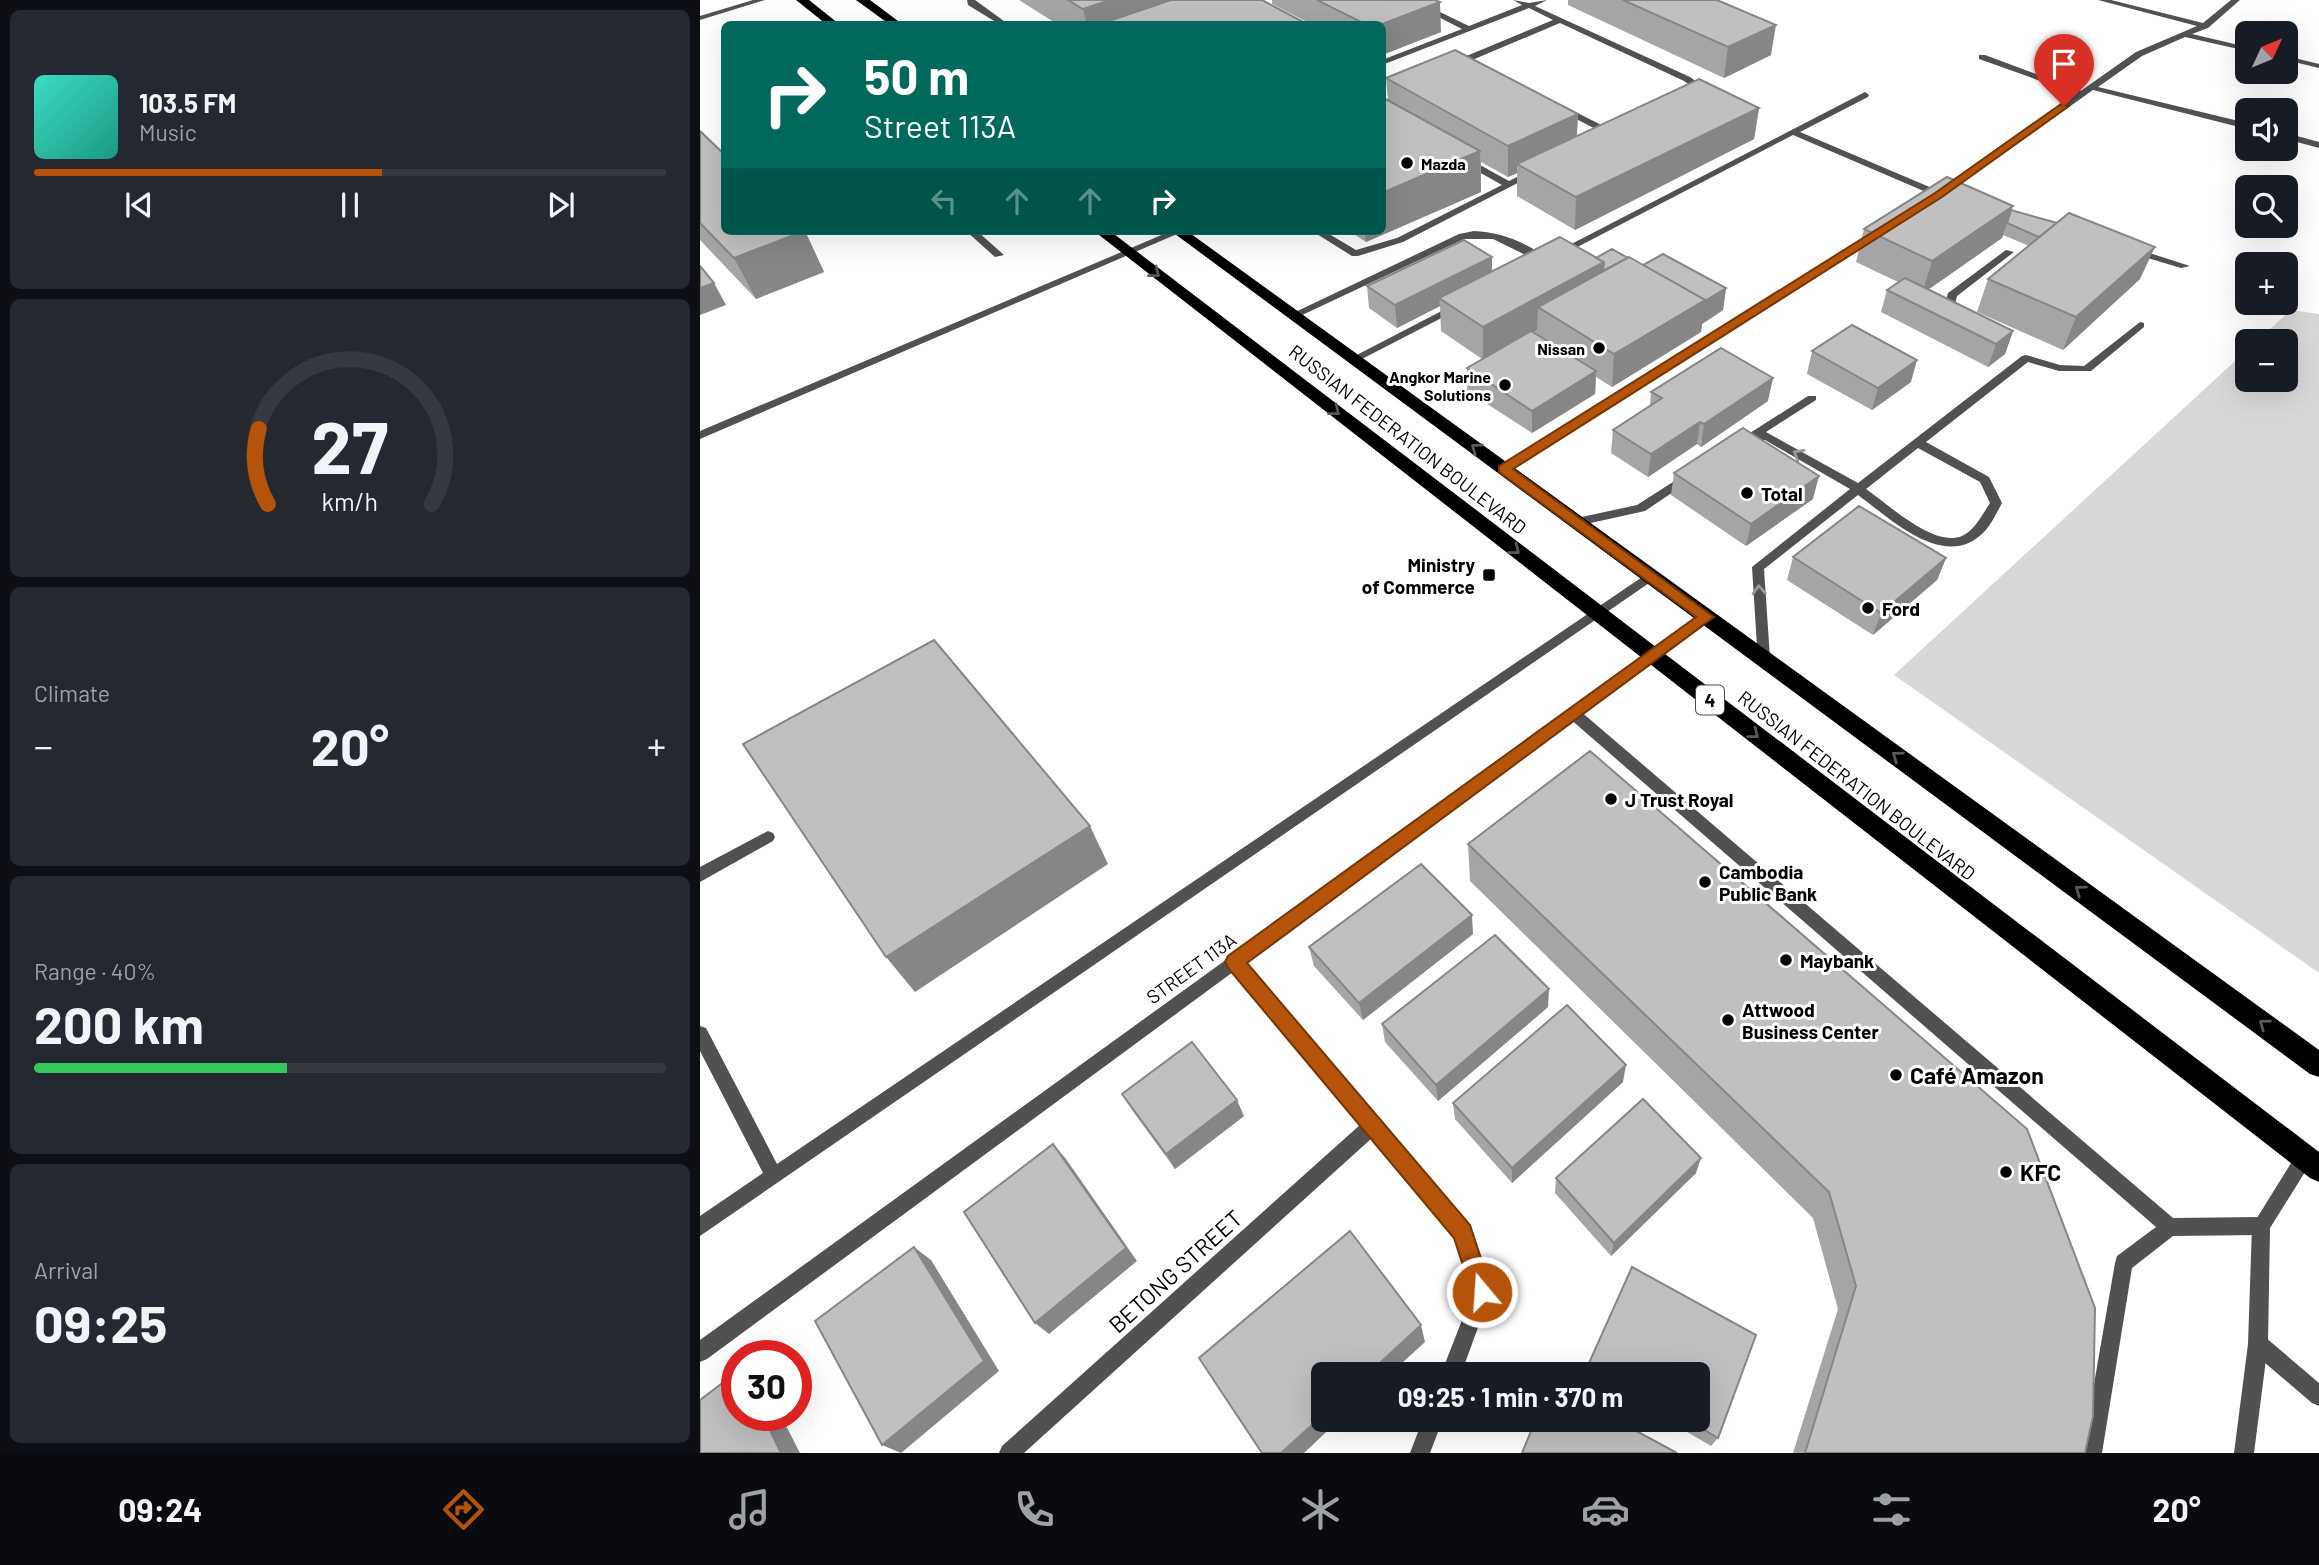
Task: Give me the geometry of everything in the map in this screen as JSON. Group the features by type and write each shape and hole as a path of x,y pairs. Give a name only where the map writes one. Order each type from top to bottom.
{"highway":[{"path":"802,0 830,21"},
{"path":"862,0 892,21"},
{"name":"RUSSIAN FEDERATION BOULEVARD","path":"1106,235 2311,1164"},
{"name":"RUSSIAN FEDERATION BOULEVARD","path":"1184,235 2319,1065"}],"street":[{"path":"700,18 761,0"},
{"path":"971,0 971,3 999,21"},
{"path":"1409,0 1469,29"},
{"path":"1517,0 1687,79 1698,87 1699,92 1680,103"},
{"path":"1386,61 1543,0"},
{"path":"2102,0 2205,26"},
{"path":"1927,202 2139,54 2205,26 2236,0"},
{"path":"1446,68 1560,20"},
{"path":"2185,35 2235,46"},
{"path":"1982,57 2087,90 2235,124"},
{"path":"1468,59 1480,65"},
{"path":"2298,61 2319,66"},
{"path":"1533,267 1866,95"},
{"path":"1552,103 1613,135"},
{"path":"1601,140 1624,129"},
{"path":"1793,132 1952,199"},
{"path":"2298,139 2319,145"},
{"path":"1451,152 1508,184"},
{"path":"1324,235 1355,254 1400,240 1543,167"},
{"path":"1294,315 1462,236 1478,232 1497,235 1545,261"},
{"path":"1504,469 1880,232"},
{"path":"975,235 999,256"},
{"path":"700,435 1170,235"},
{"path":"2120,247 2185,266"},
{"path":"1968,325 1949,308 1952,295 2009,251"},
{"path":"1354,359 1461,304"},
{"path":"2014,351 2026,358 2059,368 2087,369 2140,325"},
{"path":"1763,658 1758,566 2026,358"},
{"path":"1732,446 1812,398"},
{"path":"1752,436 1767,436 1858,488 1926,538 1946,542 1966,540 1988,521 1996,503 1985,480 1917,442"},
{"path":"1577,522 1641,508 1698,469"},
{"path":"700,1227 1651,576"},
{"name":"STREET 113A","path":"700,1352 1707,617"},
{"path":"1574,714 2170,1227"},
{"path":"700,875 768,837"},
{"path":"1234,962 1463,1232 1482,1292 1456,1362"},
{"path":"700,1034 774,1176"},
{"name":"BETONG STREET","path":"1009,1453 1373,1125"},
{"path":"2244,1453 2258,1344 2261,1227 2311,1164"},
{"path":"2092,1453 2124,1263 2170,1227 2261,1227"},
{"path":"2258,1344 2319,1396"},
{"path":"1420,1453 1428,1432"}],"shaded area":[{"path":"2298,311 2319,314 2319,973 1894,675 2235,361 2235,392 2298,392 2298,329 2270,329 2286,315 2298,315"}],"building":[{"path":"1068,0 1110,0 1083,9"},
{"path":"1171,0 1262,0 1301,21 1109,21"},
{"path":"1317,0 1440,2 1386,22 1359,21"},
{"path":"1623,0 1717,0 1776,25 1728,47"},
{"path":"1455,50 1578,114 1508,146 1386,78"},
{"path":"1699,79 1759,108 1576,197 1517,164"},
{"path":"1386,99 1480,151 1386,191"},
{"path":"700,131 721,151 721,235 794,235 734,258 700,223"},
{"path":"1947,177 2013,206 1932,261 1864,229"},
{"path":"2011,210 2057,223 2039,237 2007,223"},
{"path":"2069,213 2155,247 2076,317 1988,279"},
{"path":"1560,237 1604,262 1483,327 1439,298"},
{"path":"1464,240 1492,257 1395,305 1367,286"},
{"path":"1612,249 1628,258 1603,271 1604,262 1596,258"},
{"path":"1663,254 1726,288 1705,301 1643,265"},
{"path":"1629,257 1705,300 1614,354 1538,307"},
{"path":"700,266 714,283 700,288"},
{"path":"1905,278 2013,331 1996,344 1887,290"},
{"path":"1852,325 1917,360 1878,388 1812,351"},
{"path":"1531,331 1596,371 1532,411 1467,368"},
{"path":"1721,348 1773,378 1704,424 1700,422 1651,454 1613,430 1662,398 1651,392"},
{"path":"1743,428 1819,476 1751,524 1674,473"},
{"name":"Ford","path":"1859,506 1946,558 1881,613 1793,557"},
{"path":"934,640 1090,826 886,957 743,744"},
{"name":"Attwood Business Center","path":"1590,751 2027,1129 2095,1308 2093,1416 2085,1453 1805,1453 1856,1286 1829,1192 1468,844"},
{"path":"1421,864 1472,915 1359,1003 1309,947"},
{"path":"1495,935 1549,989 1436,1085 1382,1024"},
{"path":"1567,1005 1626,1065 1512,1168 1453,1103"},
{"path":"1192,1042 1237,1100 1166,1154 1122,1094"},
{"path":"1643,1099 1701,1158 1614,1243 1556,1178"},
{"path":"1053,1144 1126,1248 1035,1323 964,1212"},
{"path":"1350,1231 1421,1325 1381,1362 1311,1362 1311,1426 1281,1453 1262,1453 1199,1358"},
{"path":"914,1247 984,1361 882,1445 815,1321"},
{"path":"1632,1267 1756,1335 1718,1438 1708,1432 1710,1432 1710,1362 1589,1362"},
{"path":"721,1384 721,1431 770,1431 781,1453 700,1453 700,1400"},
{"path":"1531,1432 1638,1432 1677,1453 1522,1453"}],"place":[{"name":"Mazda","path":"1407,163"},
{"name":"Nissan","path":"1599,348"},
{"name":"Angkor Marine Solutions","path":"1505,385"},
{"name":"Total","path":"1747,493"},
{"name":"Ministry of Commerce","path":"1489,575"},
{"name":"Ford","path":"1868,608"},
{"name":"J Trust Royal","path":"1611,799"},
{"name":"Cambodia Public Bank","path":"1705,882"},
{"name":"Maybank","path":"1786,960"},
{"name":"Attwood Business Center","path":"1728,1020"},
{"name":"Café Amazon","path":"1896,1075"},
{"name":"KFC","path":"2006,1172"}],"route":[{"path":"1482,1292 1463,1232 1234,962 1707,617 1504,469 1939,195 2064,106"}]}
